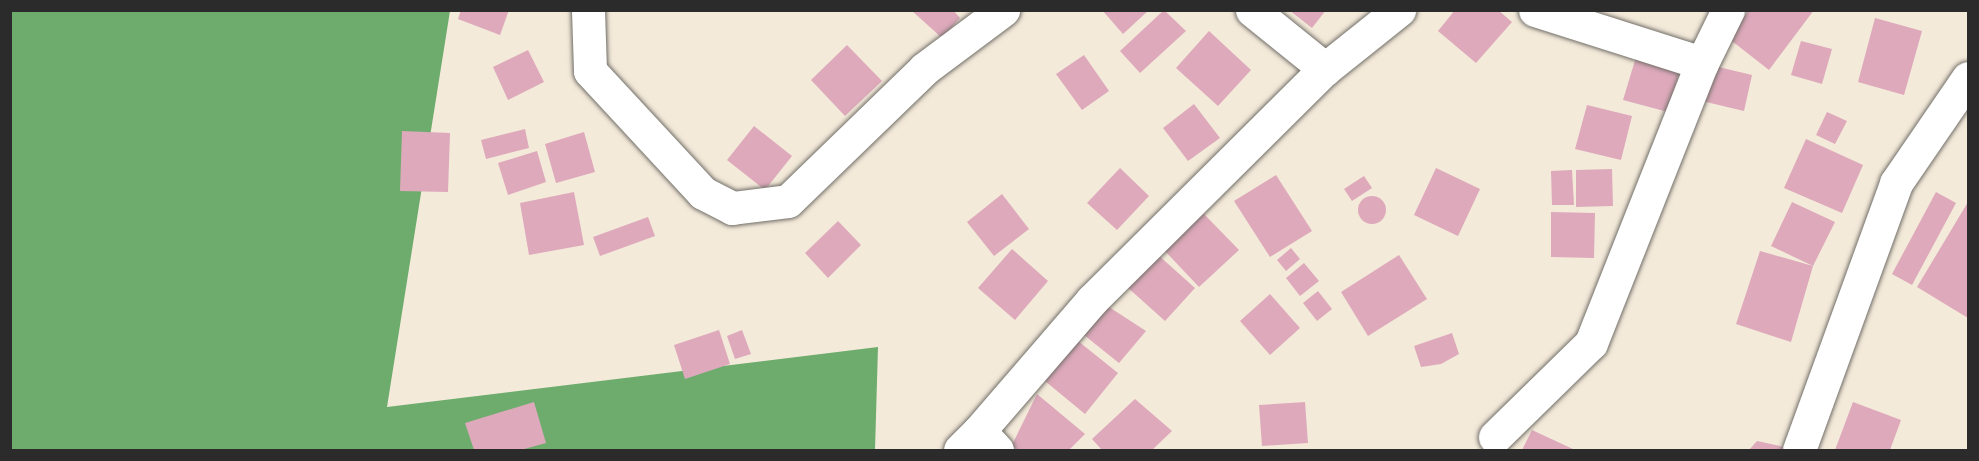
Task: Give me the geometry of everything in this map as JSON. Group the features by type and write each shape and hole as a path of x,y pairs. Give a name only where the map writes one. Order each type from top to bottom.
{"street":[{"path":"588,10 590,71 703,193 732,208 788,201 924,69 1003,10"},
{"path":"1252,10 1325,69"},
{"path":"979,444 1092,300 1325,69 1399,10"},
{"path":"1535,10 1702,63"},
{"path":"1495,437 1591,343 1702,63 1728,10"},
{"path":"1799,450 1896,183 1968,78"}],"green space":[{"path":"10,11 450,11 387,407 878,347 875,450 11,450"}],"building":[{"path":"461,10 509,10 500,35 458,19"},
{"path":"911,10 953,10 960,18 942,38"},
{"path":"1102,10 1149,10 1123,34"},
{"path":"1164,10 1186,31 1140,73 1120,51"},
{"path":"1289,10 1326,10 1312,28"},
{"path":"1455,10 1498,10 1512,22 1476,63 1438,31"},
{"path":"1749,10 1814,10 1769,70 1728,38"},
{"path":"1875,18 1922,31 1904,95 1858,82"},
{"path":"1209,31 1251,70 1218,106 1176,68"},
{"path":"1801,41 1832,49 1822,84 1791,75"},
{"path":"847,45 882,81 845,116 811,80"},
{"path":"528,50 544,82 508,100 493,67"},
{"path":"1084,55 1109,91 1082,110 1056,74"},
{"path":"1636,57 1680,69 1668,112 1623,100"},
{"path":"1710,65 1752,75 1744,111 1702,101"},
{"path":"1194,104 1220,138 1188,161 1163,128"},
{"path":"1587,105 1632,116 1621,160 1575,149"},
{"path":"1827,112 1847,121 1835,144 1816,135"},
{"path":"754,126 792,156 765,190 727,160"},
{"path":"525,129 529,148 486,159 481,140"},
{"path":"402,131 450,133 448,192 400,191"},
{"path":"584,132 595,172 556,183 545,144"},
{"path":"1806,139 1863,165 1842,213 1784,188"},
{"path":"537,151 546,182 508,195 498,163"},
{"path":"1120,168 1149,196 1117,230 1087,203"},
{"path":"1436,168 1480,189 1458,236 1414,215"},
{"path":"1612,169 1613,206 1576,207 1576,170"},
{"path":"1572,170 1574,205 1552,205 1551,171"},
{"path":"1276,175 1312,231 1270,257 1234,201"},
{"path":"1364,176 1372,188 1352,201 1344,189"},
{"path":"574,192 584,245 529,255 520,203"},
{"path":"1936,192 1956,203 1912,285 1892,274"},
{"path":"1002,194 1029,229 994,256 967,222"},
{"path":"1372,196 1382,200 1386,210 1382,220 1372,224 1362,220 1358,210 1362,200"},
{"path":"1792,202 1835,222 1813,266 1771,246"},
{"path":"1968,202 1968,318 1917,287"},
{"path":"1551,212 1595,213 1594,258 1551,257"},
{"path":"1203,213 1239,250 1199,287 1164,250"},
{"path":"648,217 655,236 600,256 593,237"},
{"path":"838,221 861,245 828,278 805,253"},
{"path":"1291,248 1300,259 1286,271 1277,260"},
{"path":"1012,249 1048,281 1015,320 978,288"},
{"path":"1760,251 1813,266 1791,342 1736,324"},
{"path":"1157,254 1195,288 1165,321 1126,286"},
{"path":"1399,255 1427,299 1368,336 1341,292"},
{"path":"1304,263 1319,281 1300,296 1286,278"},
{"path":"1318,291 1332,309 1317,321 1303,303"},
{"path":"1270,294 1300,328 1270,355 1240,321"},
{"path":"1109,307 1146,331 1119,363 1084,335"},
{"path":"719,330 730,364 685,379 674,345"},
{"path":"742,330 751,354 735,359 727,336"},
{"path":"1452,333 1459,354 1441,364 1421,367 1414,346"},
{"path":"1078,341 1118,373 1085,414 1045,381"},
{"path":"1037,394 1085,434 1069,450 1017,450 1012,445"},
{"path":"1135,399 1172,431 1152,450 1102,450 1092,439"},
{"path":"534,402 546,443 521,450 474,450 465,423"},
{"path":"1305,402 1308,443 1262,446 1259,405"},
{"path":"1853,402 1901,420 1890,450 1835,450"},
{"path":"1532,430 1575,450 1522,450"},
{"path":"1757,441 1784,447 1783,450 1749,450"}]}
